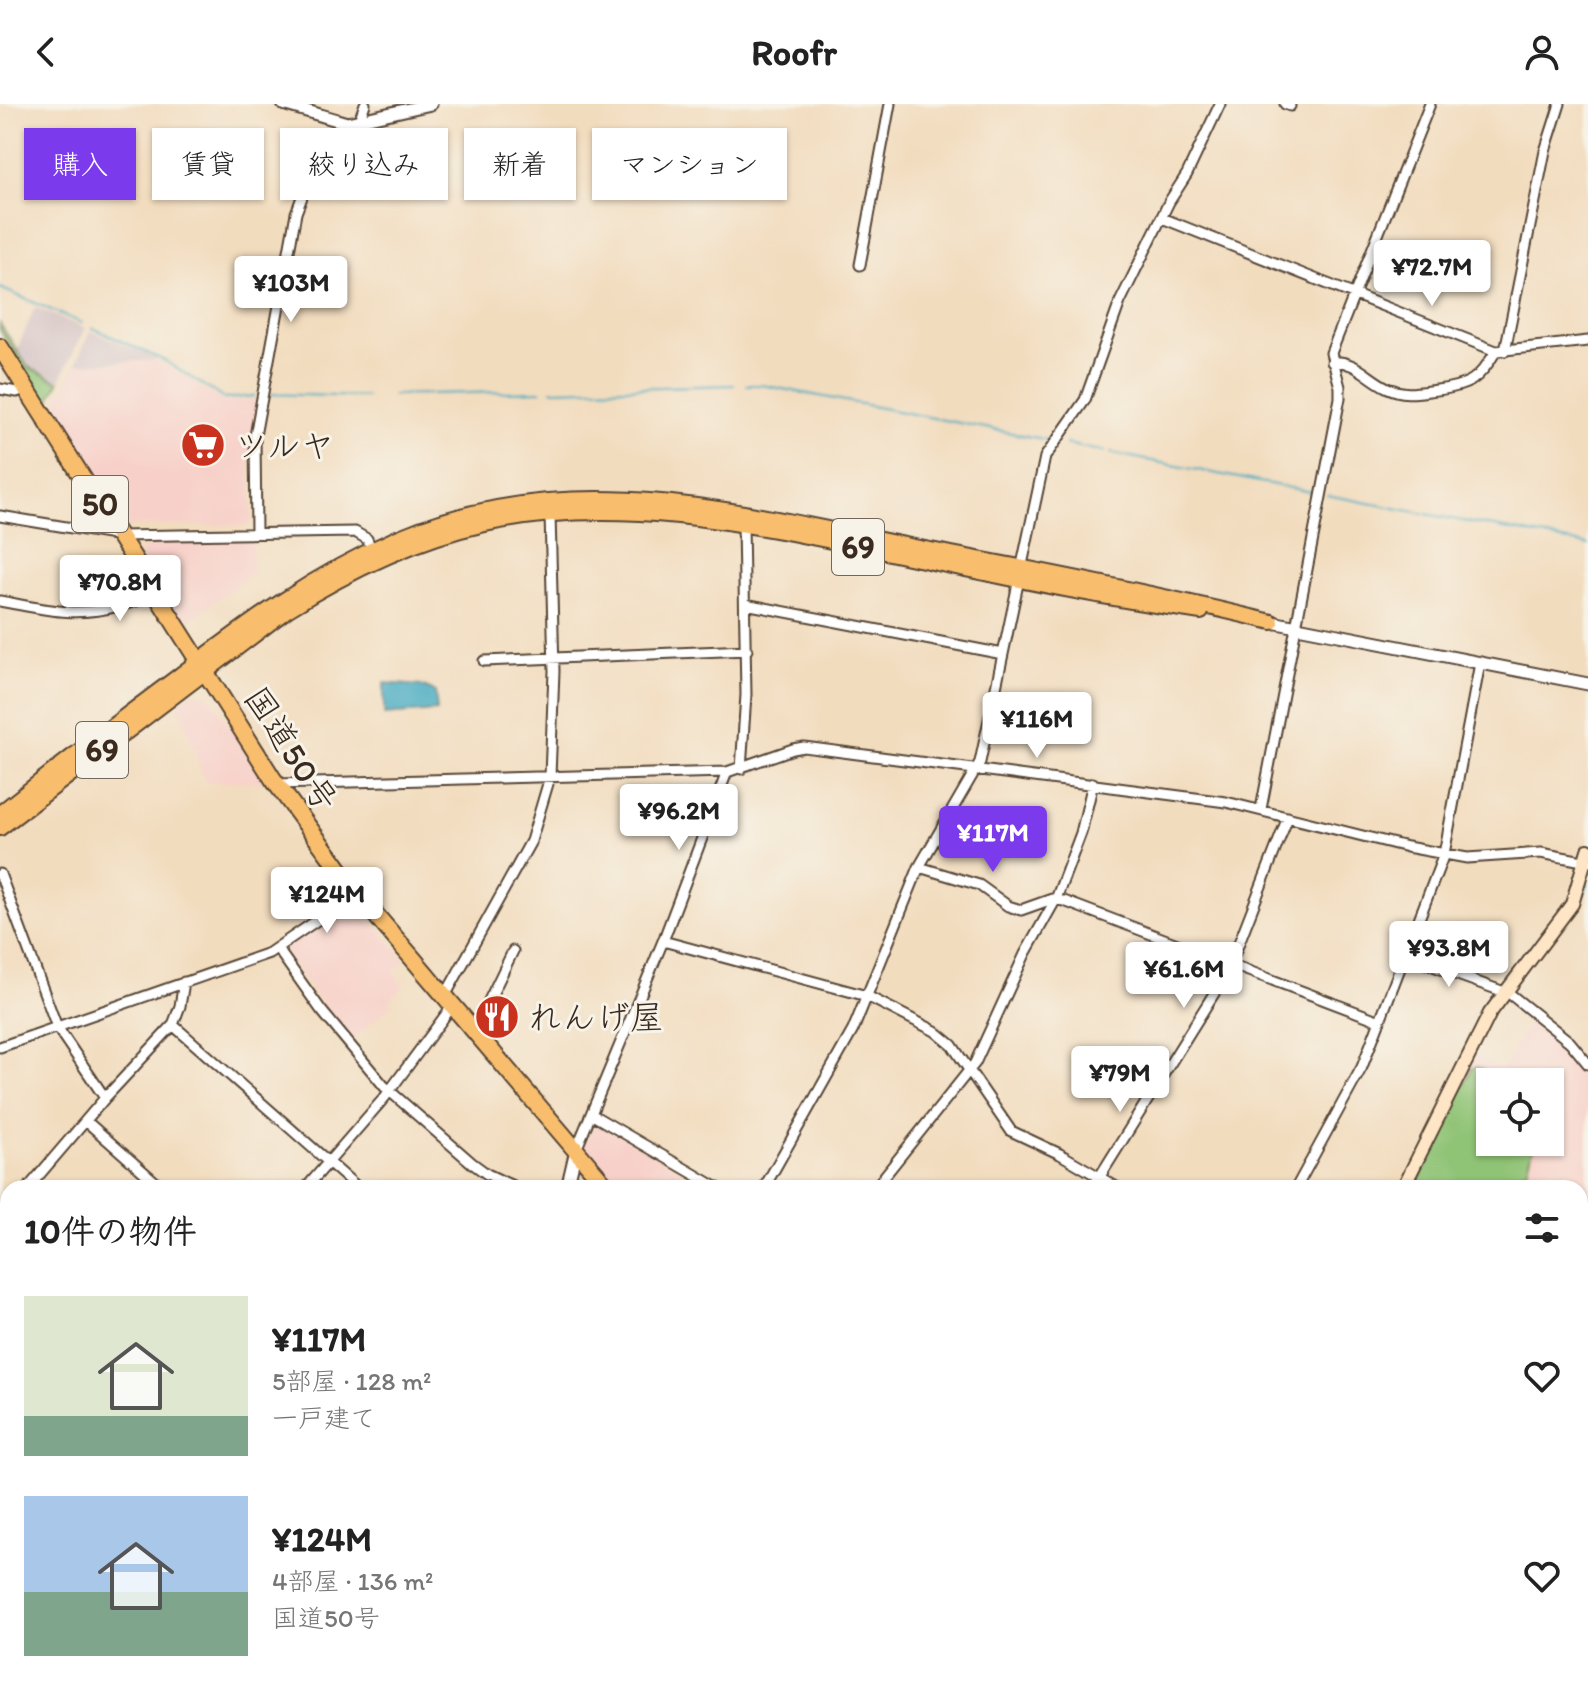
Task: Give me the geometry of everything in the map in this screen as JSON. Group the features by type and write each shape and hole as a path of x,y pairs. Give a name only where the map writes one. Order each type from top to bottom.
{"highway":[{"name":"国道50号","path":"0,347 277,784 357,893 601,1180"}],"main road":[{"name":"69","path":"0,828 296,590 372,550 425,528 480,512 572,499 666,502 744,513 1176,609 1272,622"},
{"name":"69","path":"0,813 201,666 329,584 375,560 486,524 550,514 641,512 743,524 1020,574"},
{"path":"1407,1180 1484,1024 1505,991 1566,914 1587,858"}],"street":[{"path":"283,104 353,122 431,104"},
{"path":"256,532 255,436 296,213 307,184 365,104"},
{"path":"860,265 890,104"},
{"path":"769,1180 853,1030 919,867 977,769 1045,457 1085,400 1110,325 1220,104"},
{"path":"1261,809 1340,398 1331,353 1430,104"},
{"path":"1332,362 1356,366 1386,387 1413,394 1467,384 1501,351 1545,151 1560,104"},
{"path":"1162,218 1501,351 1588,341"},
{"path":"0,389 17,392 26,388"},
{"path":"313,1180 389,1091 449,1000 531,841 550,777 554,658 550,514"},
{"path":"0,516 120,536 355,532 367,539 372,550"},
{"path":"741,769 747,650 743,524"},
{"path":"0,601 72,614 96,612 155,593"},
{"path":"745,604 1003,654"},
{"path":"1272,622 1588,684"},
{"path":"484,661 747,650"},
{"path":"1300,1180 1362,1067 1444,854 1480,663"},
{"path":"277,784 727,772 804,747 1093,783 1261,809 1352,834 1444,854 1483,859 1541,853 1587,858"},
{"path":"569,1180 576,1150 663,941 727,772"},
{"path":"881,1180 969,1072 1025,954 1056,899 1081,833 1093,783"},
{"path":"1097,1180 1230,965 1288,817"},
{"path":"919,867 979,885 1015,909 1024,910 1056,899 1380,1021"},
{"path":"0,874 57,1027 105,1098"},
{"path":"0,1047 277,948 357,893"},
{"path":"663,941 867,996 940,1034 952,1045 1011,1131 1060,1154 1104,1180"},
{"path":"277,948 321,1010 389,1091 472,1163 501,1180"},
{"path":"473,1029 513,951"},
{"path":"1405,956 1505,991 1570,1042 1588,1064"},
{"path":"35,1180 173,1025 184,982"},
{"path":"173,1025 348,1180"},
{"path":"591,1114 704,1180"},
{"path":"86,1121 153,1180"}],"shaded area":[{"path":"35,307 85,328 59,382 28,367 17,350"},
{"path":"90,331 157,358 76,364"},
{"path":"156,360 226,402 256,399 250,452 252,522 249,525 129,526 53,410 76,364"},
{"path":"248,539 252,544 253,573 185,623 139,552 155,541"},
{"path":"190,693 208,694 264,782 205,782 178,703"},
{"path":"354,901 406,961 393,972 404,986 389,1000 392,1005 350,1042 285,954 285,949"},
{"path":"1532,1016 1568,1044 1588,1070 1588,1180 1414,1180 1475,1055 1498,1068 1476,1068 1476,1156 1564,1156 1564,1068 1503,1068"},
{"path":"594,1121 681,1170 675,1180 610,1180 583,1147"}],"green space":[{"path":"0,324 28,367 59,382 49,401 46,402 0,330"},
{"path":"1476,1067 1476,1156 1531,1156 1527,1171 1522,1171 1518,1180 1419,1180 1472,1068"}],"water":[{"path":"384,683 421,686 435,692 437,711 384,715"}],"waterway":[{"path":"0,288 82,323"},
{"path":"93,328 165,361 225,399 254,396"},
{"path":"552,390 734,385"},
{"path":"746,385 762,385 1048,440"},
{"path":"392,395 540,391"},
{"path":"268,394 367,397"},
{"path":"1066,444 1105,452"},
{"path":"1111,453 1316,493"},
{"path":"1327,495 1588,545"},
{"path":"1577,912 1588,883"}],"place":[{"name":"ツルヤ","path":"203,445"},
{"name":"れんげ屋","path":"497,1017"}]}
